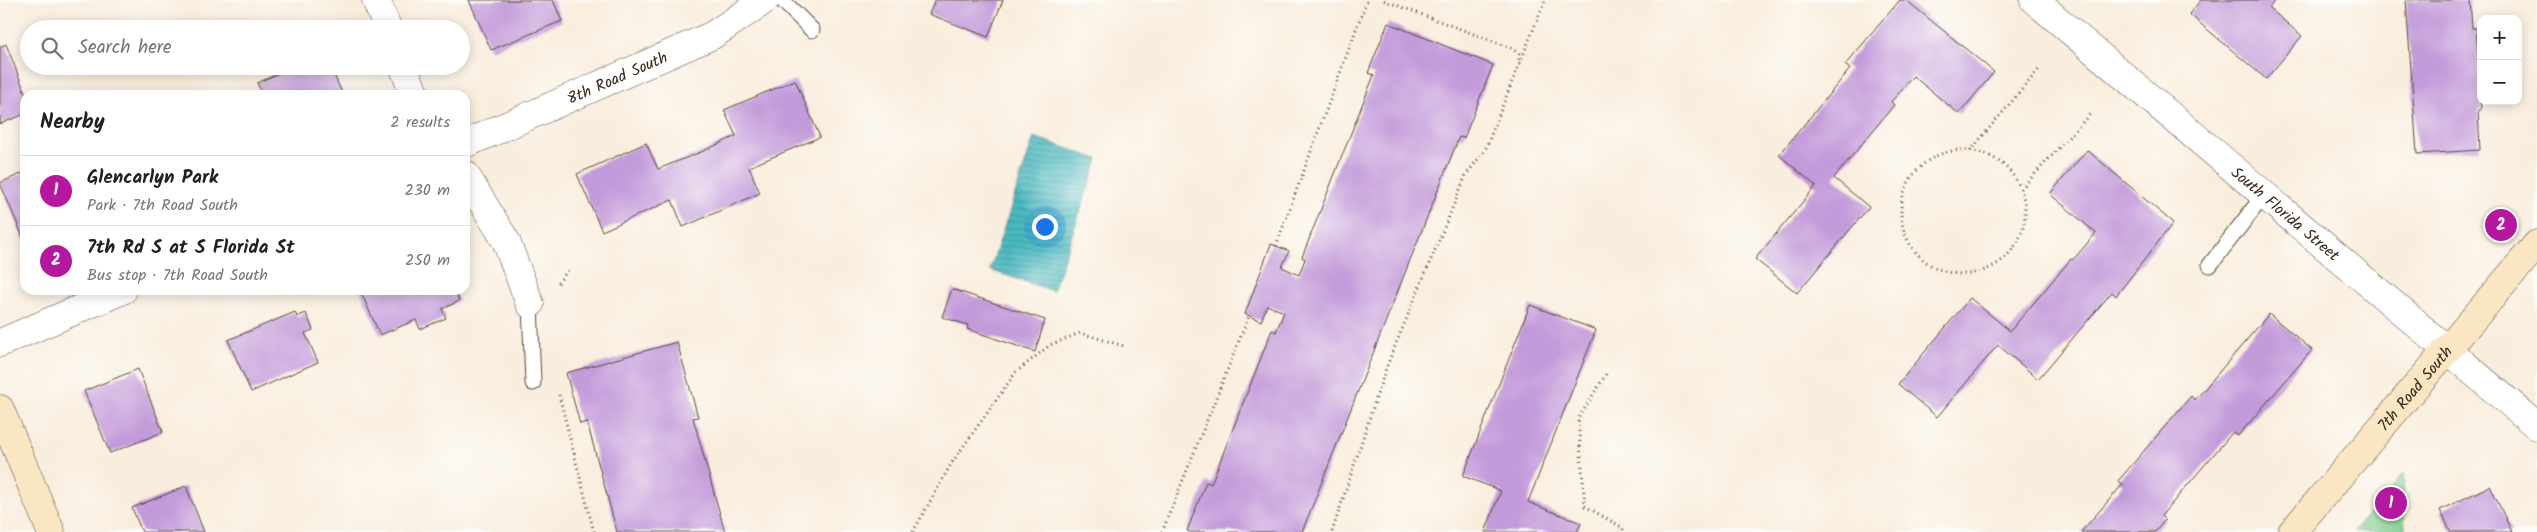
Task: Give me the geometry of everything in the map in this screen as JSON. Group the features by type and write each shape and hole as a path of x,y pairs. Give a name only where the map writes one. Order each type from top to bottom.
{"street":[{"path":"376,0 384,20"},
{"name":"8th Road South","path":"470,142 713,34 765,0"},
{"name":"South Florida Street","path":"2034,0 2537,426"},
{"path":"407,75 413,90"},
{"path":"470,182 506,241 530,304"},
{"name":"7th Road South","path":"2292,532 2537,244"},
{"path":"0,343 111,295"},
{"path":"0,408 51,532"}],"lane":[{"path":"782,0 812,30"},
{"path":"2210,265 2264,195"},
{"path":"530,304 533,383"}],"path":[{"path":"1276,246 1366,0"},
{"path":"1383,0 1511,48 1519,54 1520,64"},
{"path":"1332,532 1386,368 1466,175 1485,150 1545,0"},
{"path":"1970,151 2041,67"},
{"path":"2021,190 2092,112"},
{"path":"1970,151 1985,154 2002,164 2016,178 2021,190 2026,216 2022,236 2011,252 1996,266 1978,273 1958,275 1937,269 1920,257 1907,240 1901,220 1902,199 1910,179 1924,164 1943,154 1970,151"},
{"path":"553,290 568,270"},
{"path":"1162,532 1249,316"},
{"path":"913,532 951,464 1016,372 1050,345 1080,333 1124,346"},
{"path":"1606,374 1578,419 1585,506 1623,528 1624,532"},
{"path":"558,391 594,532"}],"green space":[{"path":"2403,474 2405,532 2354,532"}],"water":[{"path":"1034,137 1098,159 1053,291 990,270"}],"building":[{"path":"469,0 553,0 562,21 491,50"},
{"path":"935,0 1003,0 988,37 929,14"},
{"path":"1900,0 1906,0 1994,72 1959,114 1913,76 1891,102 1894,105 1834,178 1869,207 1797,293 1755,259 1816,186 1779,155 1850,69 1845,65"},
{"path":"2201,0 2275,0 2269,8 2302,36 2266,79 2189,14"},
{"path":"2406,0 2470,0 2472,28 2476,28 2477,105 2481,105 2481,110 2478,110 2480,150 2417,154"},
{"path":"1388,23 1493,65 1464,138 1459,137 1302,532 1187,531 1206,482 1211,484 1272,330 1276,332 1284,312 1267,305 1261,321 1245,314 1271,244 1289,251 1282,267 1299,275 1305,259 1302,257 1374,75 1368,73"},
{"path":"6,44 24,90 20,90 20,116 0,124 0,47"},
{"path":"275,75 334,75 341,90 260,90 257,83"},
{"path":"795,80 820,137 749,167 760,193 683,227 672,200 602,231 577,174 646,143 658,169 701,152 736,136 724,110"},
{"path":"2087,150 2173,223 2116,296 2112,292 2038,379 1998,345 1937,417 1898,384 1970,298 2010,331 2071,259 2073,260 2096,233 2050,194"},
{"path":"20,174 20,230 0,183"},
{"path":"952,289 1045,320 1035,352 967,329 968,325 942,317"},
{"path":"362,295 457,295 459,301 442,309 446,318 420,329 416,320 380,335"},
{"path":"1530,305 1596,330 1528,502 1581,523 1577,532 1485,532 1501,491 1463,476"},
{"path":"295,312 297,317 306,313 313,330 305,333 318,362 251,392 228,340"},
{"path":"2269,314 2312,350 2238,436 2233,432 2161,516 2165,520 2155,532 2081,532 2123,484 2118,481 2191,396 2195,400"},
{"path":"677,342 698,417 693,418 725,532 617,532 587,422 580,424 566,373"},
{"path":"138,369 163,432 110,453 84,391"},
{"path":"186,486 204,532 142,532 132,508"},
{"path":"2490,486 2512,532 2451,532 2440,510"}],"place":[{"name":"7th Rd S at S Florida St","path":"2501,225"},
{"name":"Glencarlyn Park","path":"2391,503"}]}
